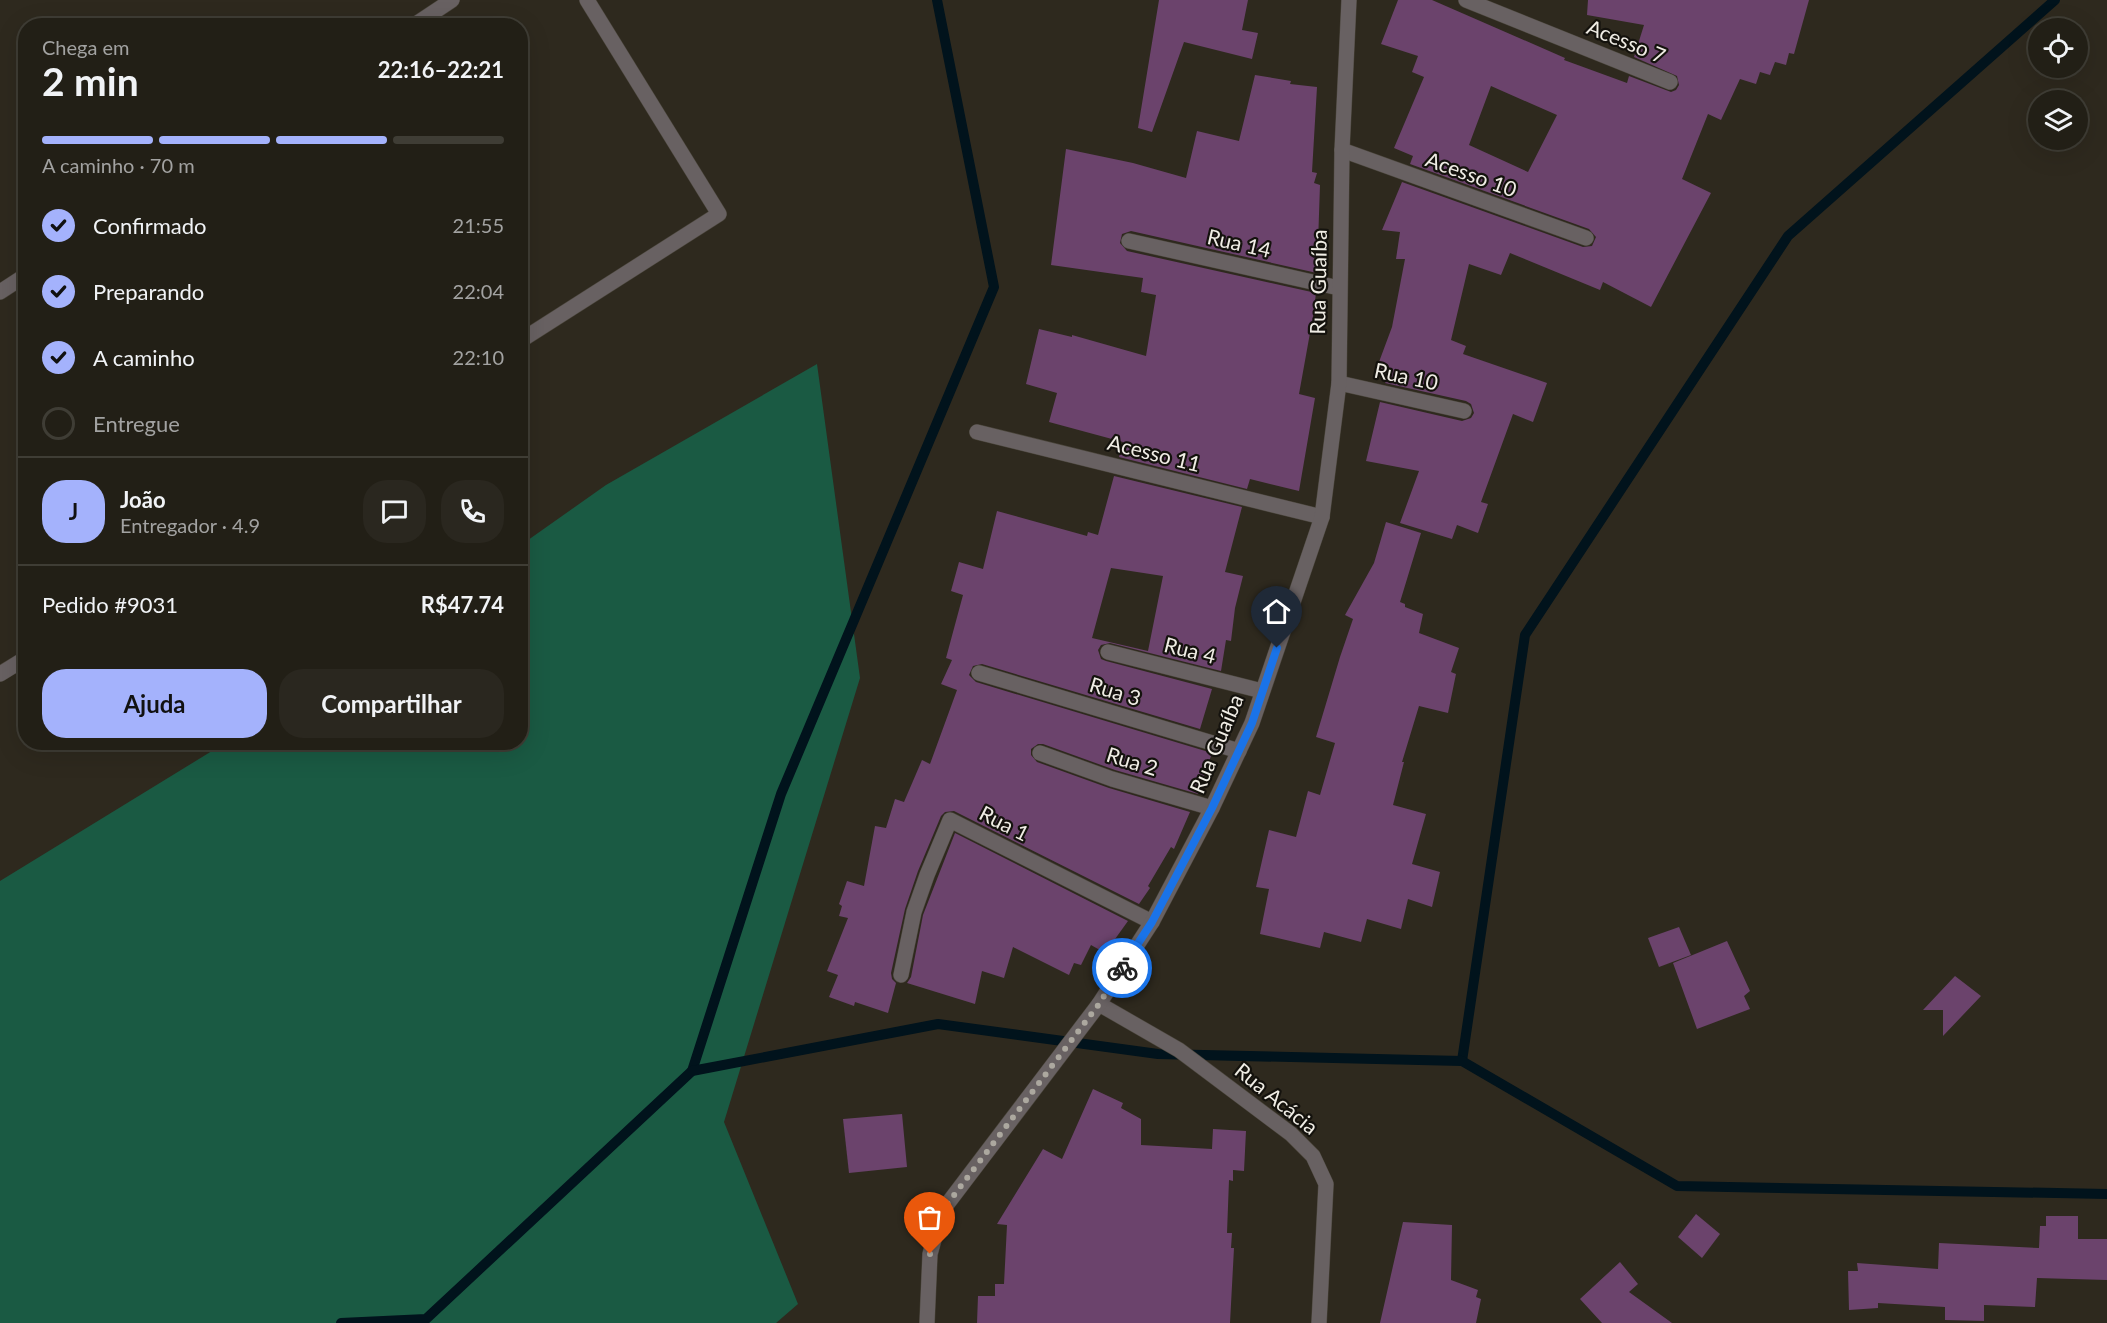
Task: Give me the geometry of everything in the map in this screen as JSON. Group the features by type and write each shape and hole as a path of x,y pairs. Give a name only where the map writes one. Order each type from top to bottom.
{"street":[{"path":"425,18 452,0"},
{"path":"528,336 719,214 587,0"},
{"name":"Rua Guaíba","path":"927,1323 930,1254 942,1211 1099,1004 1152,922 1212,808 1252,723 1322,517 1339,384 1342,150 1349,0"},
{"name":"Acesso 7","path":"1466,0 1670,82"},
{"name":"Acesso 10","path":"1342,150 1586,238"},
{"name":"Rua 14","path":"1129,241 1339,288"},
{"path":"0,292 18,280"},
{"name":"Rua 10","path":"1339,384 1464,411"},
{"name":"Acesso 11","path":"976,432 1322,517"},
{"name":"Rua 4","path":"1108,652 1262,691"},
{"path":"0,674 18,663"},
{"name":"Rua 3","path":"979,673 1239,751"},
{"name":"Rua 2","path":"1040,753 1112,779 1212,808"},
{"name":"Rua 1","path":"901,975 914,912 950,820 1152,922"},
{"name":"Rua Acácia","path":"1099,1004 1179,1050 1291,1134 1314,1156 1326,1184 1319,1323"}],"green space":[{"path":"817,364 860,678 724,1122 798,1304 776,1323 0,1323 0,881 214,750 528,750 528,540 606,485"}],"building":[{"path":"1159,0 1248,0 1242,30 1258,33 1252,59 1184,42 1152,132 1138,128"},
{"path":"1398,0 1432,0 1565,58 1564,60 1627,83 1629,76 1671,92 1679,85 1677,76 1634,57 1644,25 1587,15 1588,0 1809,0 1794,54 1789,53 1786,65 1775,62 1770,75 1760,72 1756,84 1740,79 1721,120 1708,114 1682,179 1711,193 1651,307 1603,282 1600,290 1510,253 1501,275 1469,264 1451,340 1466,346 1463,354 1547,383 1533,422 1513,414 1481,502 1488,504 1478,533 1457,525 1452,539 1400,523 1419,471 1366,461 1380,402 1462,421 1471,418 1474,413 1471,404 1466,401 1385,383 1387,374 1376,370 1392,327 1405,259 1396,259 1400,232 1382,230 1402,182 1583,247 1592,246 1596,237 1589,229 1410,164 1413,156 1394,148 1424,77 1412,72 1418,56 1381,44","holes":["1491,86 1557,115 1528,172 1469,145"]},
{"path":"1255,75 1291,81 1290,84 1317,87 1312,172 1317,173 1314,183 1320,185 1317,273 1131,231 1122,234 1120,243 1127,251 1316,293 1299,394 1315,398 1299,491 1250,479 1247,489 1119,457 1123,442 1049,422 1057,393 1026,384 1039,329 1072,337 1072,335 1146,356 1156,295 1141,292 1143,278 1051,265 1066,149 1133,163 1186,178 1197,131 1239,141"},
{"path":"1114,476 1242,507 1225,572 1243,576 1235,608 1231,641 1226,640 1221,671 1110,643 1101,645 1098,650 1101,659 1106,661 1212,689 1200,729 982,664 973,666 969,675 976,682 1212,753 1198,794 1115,770 1043,744 1038,744 1031,749 1031,755 1037,762 1109,788 1190,812 1174,849 1171,847 1139,904 954,811 945,812 941,816 918,871 905,909 891,973 896,983 888,1013 855,1002 854,1006 829,997 838,975 827,971 848,918 839,916 842,906 839,904 847,881 864,886 875,826 886,828 895,799 904,802 922,760 930,764 957,690 941,684 952,660 946,658 963,595 951,591 959,562 983,569 997,511 1087,536 1088,532 1098,535","holes":["1111,568 1163,576 1148,651 1092,638"]},
{"path":"1386,522 1421,533 1400,602 1405,604 1405,607 1423,614 1419,633 1459,648 1451,672 1456,674 1448,713 1419,706 1402,762 1404,762 1393,805 1426,814 1412,864 1440,872 1432,907 1408,899 1401,929 1367,919 1361,942 1324,932 1320,948 1260,934 1269,889 1256,887 1269,830 1296,837 1308,791 1320,795 1335,743 1316,737 1353,619 1345,615 1374,563"},
{"path":"955,833 1128,921 1105,953 1091,945 1081,965 1074,963 1069,975 1013,947 1004,978 982,971 975,1004 907,983 911,977 923,915"},
{"path":"1679,927 1691,955 1659,967 1648,938"},
{"path":"1727,941 1750,991 1744,996 1750,1009 1697,1029 1673,963"},
{"path":"1955,976 1981,996 1943,1036 1943,1010 1923,1010"},
{"path":"1093,1089 1123,1103 1121,1108 1141,1119 1141,1145 1212,1149 1213,1129 1246,1131 1244,1171 1233,1170 1233,1181 1229,1180 1227,1233 1232,1233 1231,1248 1234,1248 1230,1323 977,1323 978,1296 995,1296 995,1284 1004,1284 1007,1225 997,1224 1043,1149 1062,1159"},
{"path":"902,1114 907,1167 849,1173 843,1119"},
{"path":"1696,1214 1720,1234 1702,1258 1678,1237"},
{"path":"2046,1216 2078,1216 2078,1239 2107,1239 2107,1280 2037,1278 2035,1307 1984,1305 1984,1321 1945,1320 1945,1307 1878,1303 1878,1308 1849,1310 1848,1271 1858,1271 1857,1263 1938,1269 1939,1243 2039,1248 2040,1226 2046,1226"},
{"path":"1403,1222 1452,1225 1451,1280 1478,1290 1476,1297 1481,1299 1476,1323 1380,1323"},
{"path":"1620,1262 1638,1284 1629,1292 1672,1323 1602,1323 1580,1299"}],"waterway":[{"path":"692,1071 781,794 994,287 937,0"},
{"path":"1462,1061 1525,635 1788,236 2055,0"},
{"path":"341,1323 426,1319 692,1071 938,1024 1158,1054 1462,1061 1677,1186 2107,1194"}],"way so far":[{"path":"930,1254 942,1211 1099,1004 1122,968"}],"route":[{"path":"1122,968 1152,922 1212,808 1252,723 1277,648"}]}
